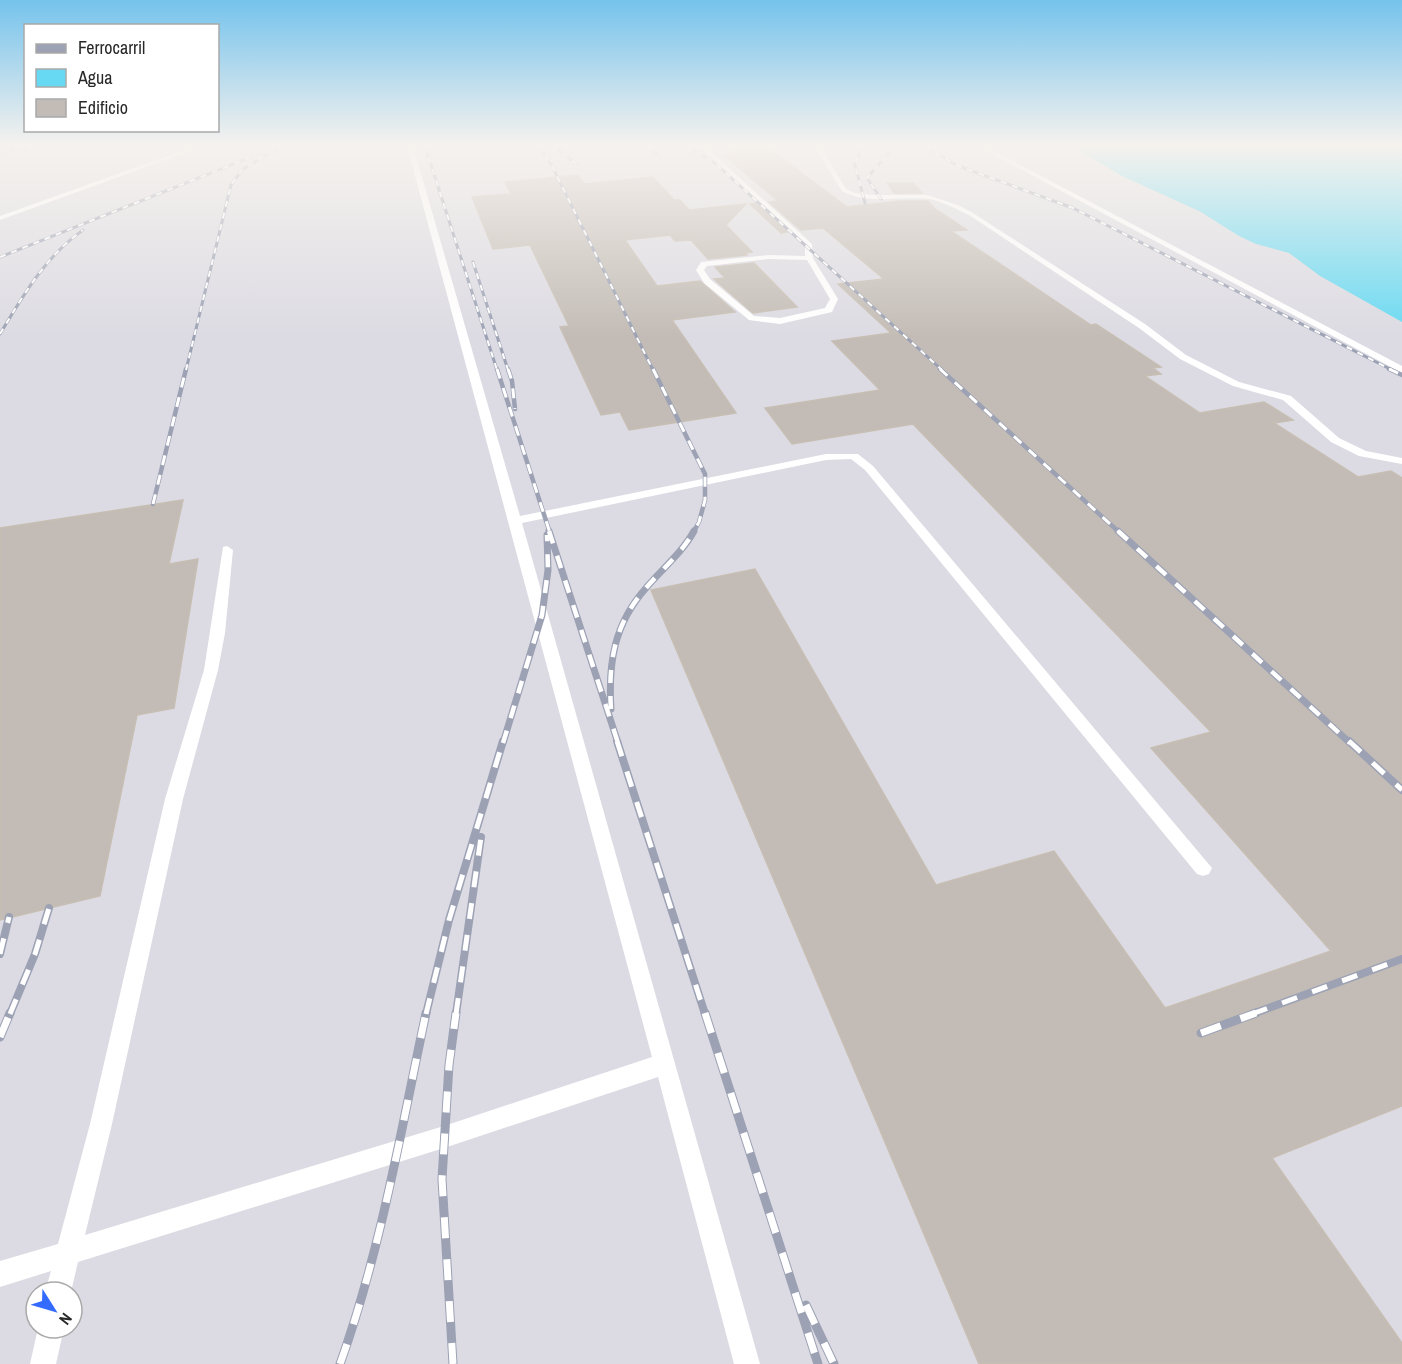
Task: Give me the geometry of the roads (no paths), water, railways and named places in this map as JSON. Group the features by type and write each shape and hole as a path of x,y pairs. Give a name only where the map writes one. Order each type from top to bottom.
{"lane":[{"path":"0,218 23,210"},
{"path":"428,210 542,615 747,1364"},
{"path":"771,210 809,246 810,258 834,299 829,310 790,320 752,318 707,281 700,270 704,264 769,257 810,258"},
{"path":"964,210 1142,326 1183,357 1236,384 1287,398 1335,440 1362,454 1402,461"},
{"path":"1101,210 1402,370"},
{"path":"514,521 826,456 854,456 869,468 1203,868"},
{"path":"61,1280 101,1124 174,799 211,670 218,633 226,550"},
{"path":"0,1274 444,1137 664,1064"},
{"path":"43,1364 48,1340"}],"water":[{"path":"1196,210 1402,210 1402,322 1320,276 1289,253 1256,244"}],"railway":[{"path":"0,257 119,210"},
{"path":"186,370 225,210"},
{"path":"445,210 497,370"},
{"path":"574,210 653,370"},
{"path":"766,210 942,370"},
{"path":"1076,210 1392,370"},
{"path":"0,334 46,264 83,230"},
{"path":"473,262 508,370"},
{"path":"153,504 186,369"},
{"path":"497,369 550,533"},
{"path":"508,369 512,381 515,409"},
{"path":"653,369 705,474 705,500 699,522 693,533"},
{"path":"940,369 1120,533"},
{"path":"1389,369 1402,375"},
{"path":"549,531 618,743"},
{"path":"611,709 612,660 620,630 635,602 678,554 694,531"},
{"path":"1118,531 1350,743"},
{"path":"503,743 542,615 548,570 547,535"},
{"path":"426,1014 449,920 503,741"},
{"path":"617,741 705,1014"},
{"path":"1349,741 1402,790"},
{"path":"456,1014 481,837"},
{"path":"10,1014 35,954 49,908"},
{"path":"0,954 9,917"},
{"path":"1252,1014 1402,959"},
{"path":"0,1037 10,1013"},
{"path":"340,1364 379,1234 426,1013"},
{"path":"453,1364 442,1179 449,1065 456,1013"},
{"path":"705,1013 818,1364"},
{"path":"1201,1033 1256,1013"},
{"path":"806,1305 834,1364"}]}
